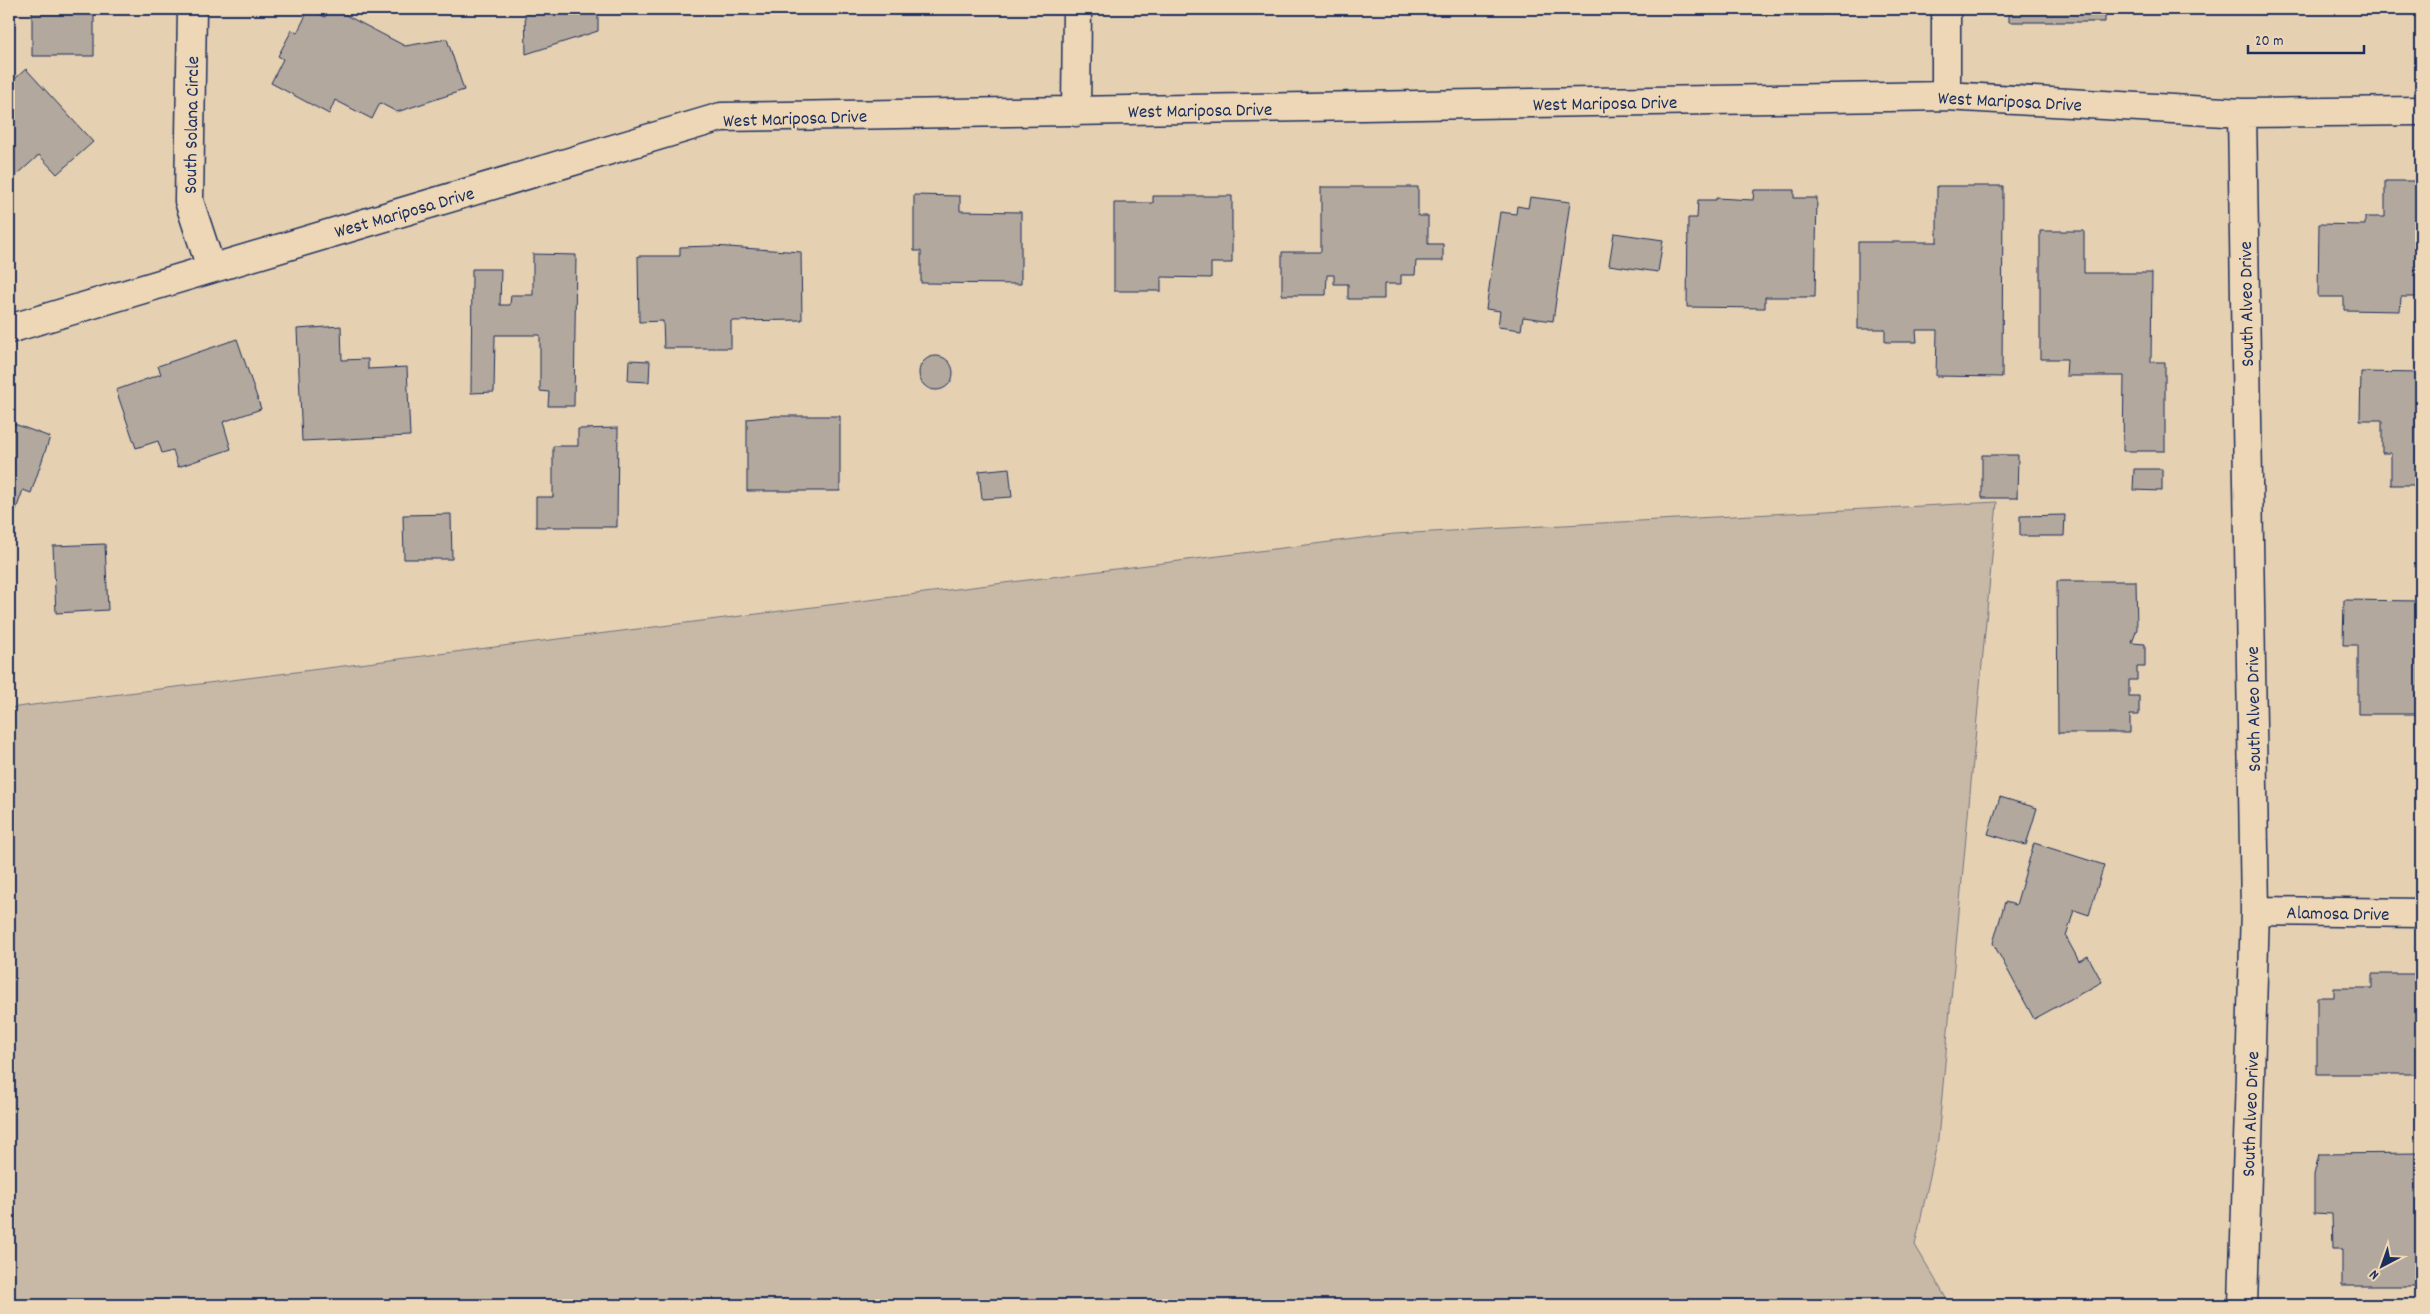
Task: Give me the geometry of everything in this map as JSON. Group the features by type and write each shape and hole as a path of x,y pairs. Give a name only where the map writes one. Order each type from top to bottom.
{"street":[{"name":"South Solana Circle","path":"192,9 189,201 211,268"},
{"path":"1076,112 1077,9"},
{"path":"1946,9 1946,96"},
{"name":"West Mariposa Drive","path":"9,329 721,117 1946,96 2242,113 2421,111"},
{"name":"South Alveo Drive","path":"2242,113 2255,911 2243,1305"},
{"name":"Alamosa Drive","path":"2255,911 2421,913"}],"shaded area":[{"path":"1997,502 1938,1139 1915,1245 1950,1305 9,1305 9,708 1394,534"}],"building":[{"path":"32,9 94,9 94,56 32,56"},
{"path":"309,9 325,17 330,9 334,9 405,46 447,39 464,90 397,112 380,103 372,119 335,100 329,114 271,83 283,59 278,56 292,30 297,33"},
{"path":"525,9 598,9 598,31 526,54"},
{"path":"674,9 801,9 800,13 743,10 674,11"},
{"path":"1761,9 1822,9 1822,15 1761,15"},
{"path":"2009,9 2105,9 2105,22 2009,22"},
{"path":"26,69 93,142 57,174 39,155 9,182 9,84"},
{"path":"2385,181 2421,181 2421,297 2401,297 2400,311 2344,310 2344,297 2318,297 2319,224 2365,225 2365,217 2385,217"},
{"path":"1937,186 2003,186 2002,377 1936,376 1937,330 1916,330 1917,342 1885,342 1885,329 1858,329 1858,242 1937,242"},
{"path":"1321,187 1418,187 1418,216 1428,216 1428,244 1443,244 1443,261 1416,261 1415,275 1401,275 1401,284 1384,284 1384,299 1348,299 1348,284 1334,284 1334,275 1327,275 1326,295 1282,295 1282,252 1321,252"},
{"path":"1754,190 1794,190 1794,198 1817,198 1815,297 1765,297 1765,308 1687,307 1688,218 1697,218 1698,200 1716,200 1716,198 1753,200"},
{"path":"914,195 960,196 960,211 1021,212 1021,284 921,283 921,251 914,251"},
{"path":"1153,196 1232,196 1232,263 1211,263 1211,278 1161,277 1161,291 1114,291 1114,203 1153,203"},
{"path":"1530,197 1570,202 1553,321 1523,317 1521,330 1498,327 1500,311 1486,309 1500,212 1516,214 1517,206 1528,208"},
{"path":"2040,231 2084,231 2084,273 2152,273 2151,362 2165,362 2165,451 2123,451 2124,376 2066,376 2067,359 2040,359"},
{"path":"1614,233 1663,240 1658,272 1609,265"},
{"path":"713,246 801,252 802,320 731,321 731,348 664,348 663,321 639,322 638,256 680,256 680,247"},
{"path":"533,254 576,255 574,406 548,406 549,392 540,391 540,335 495,335 494,392 471,393 472,269 501,269 500,305 510,305 511,295 533,295"},
{"path":"341,326 342,360 368,359 368,369 407,367 410,436 302,441 297,329"},
{"path":"237,339 261,409 223,422 231,449 178,467 173,450 162,453 158,441 136,448 116,390 161,374 158,366"},
{"path":"936,356 943,357 948,361 952,366 952,380 948,385 943,389 936,390 929,389 924,385 920,380 919,373 920,366 924,361 929,357"},
{"path":"629,360 650,361 649,382 628,381"},
{"path":"2361,372 2421,373 2421,485 2391,485 2391,453 2382,453 2382,420 2360,420"},
{"path":"776,416 840,416 840,491 747,491 747,419"},
{"path":"9,422 50,437 31,493 23,490 9,529"},
{"path":"618,428 617,527 536,527 536,497 553,497 553,446 578,446 578,429"},
{"path":"1982,455 2018,455 2017,498 1982,498"},
{"path":"1009,468 1012,497 982,499 979,471"},
{"path":"2134,469 2162,469 2162,491 2133,490"},
{"path":"451,514 452,559 404,559 403,515"},
{"path":"2065,515 2064,536 2020,536 2020,516"},
{"path":"105,544 108,610 56,613 53,546"},
{"path":"2057,581 2136,581 2137,629 2132,643 2145,644 2145,667 2137,667 2137,680 2129,680 2129,696 2139,696 2139,715 2130,715 2130,733 2058,733"},
{"path":"2344,600 2421,601 2421,714 2358,714 2358,645 2343,645"},
{"path":"2000,797 2037,808 2026,845 1988,834"},
{"path":"2034,843 2104,865 2089,915 2074,910 2066,937 2079,961 2088,956 2102,982 2034,1019 1993,943 2005,902 2016,905"},
{"path":"2372,974 2417,974 2417,1074 2317,1074 2317,997 2334,997 2334,988 2372,988"},
{"path":"2421,1153 2421,1267 2417,1267 2416,1286 2342,1286 2342,1249 2333,1249 2332,1214 2314,1213 2314,1175 2319,1154"}]}
